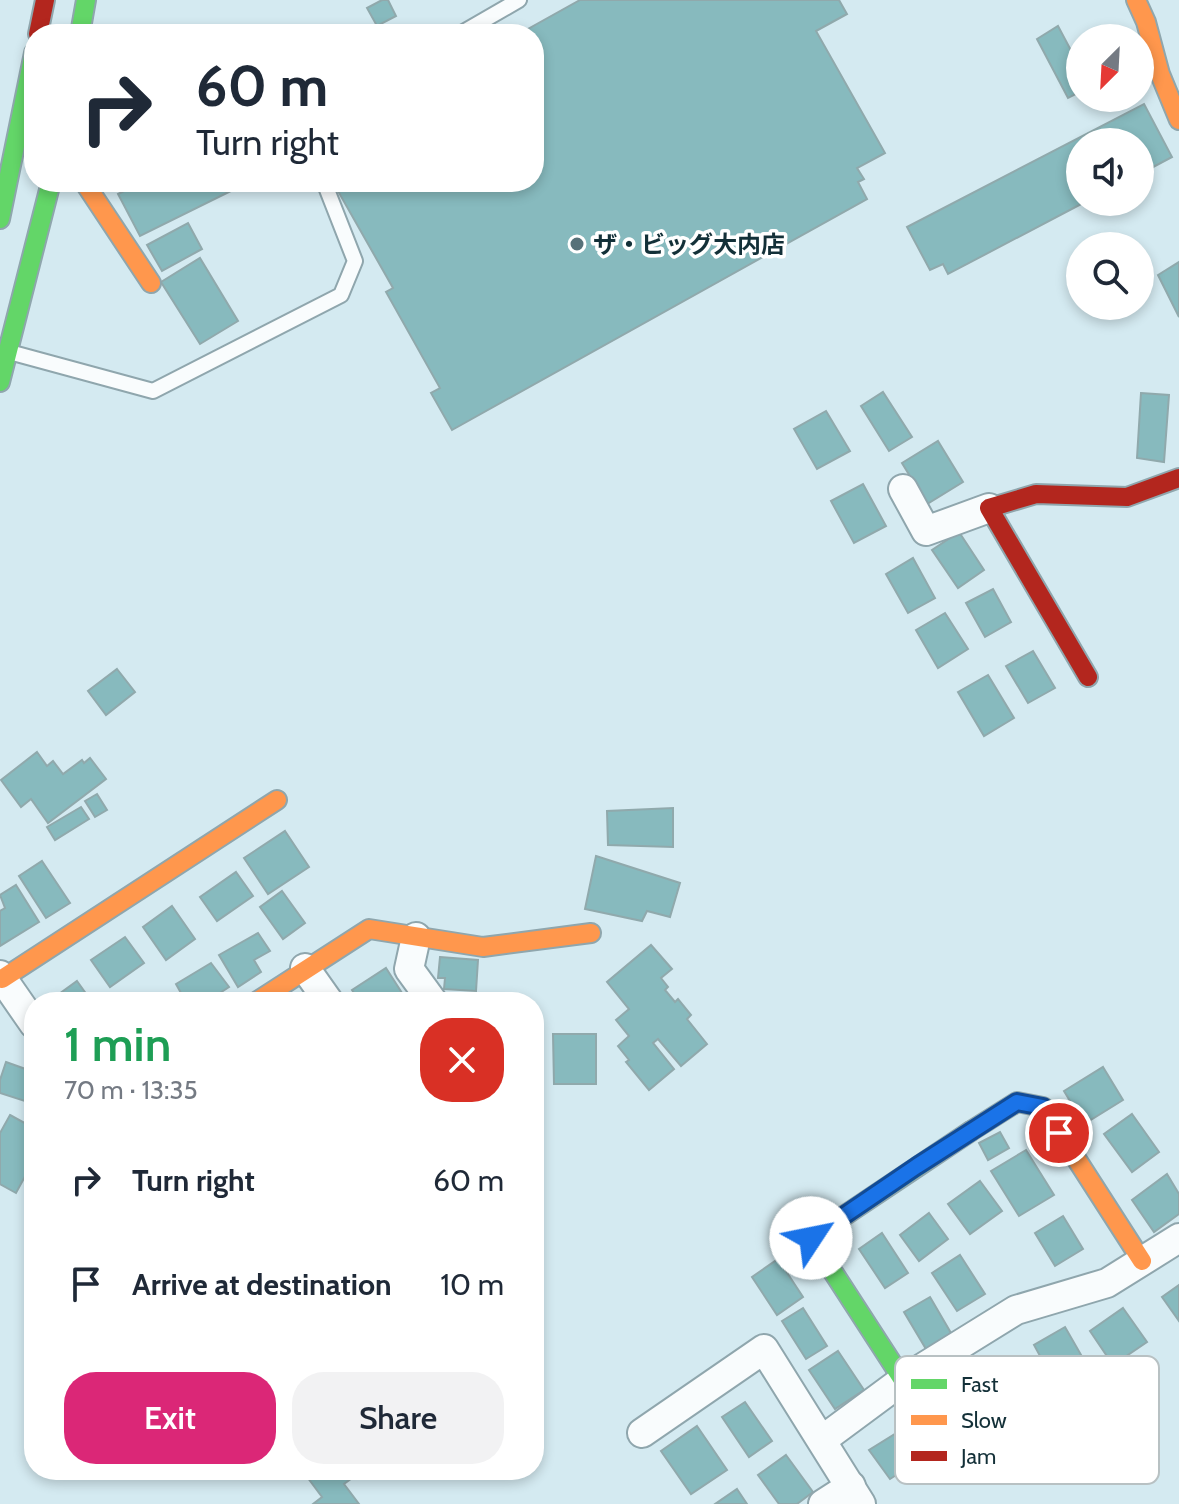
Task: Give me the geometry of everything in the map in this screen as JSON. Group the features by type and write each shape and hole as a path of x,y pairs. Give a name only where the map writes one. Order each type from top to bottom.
{"main road":[{"path":"40,24 45,0"},
{"path":"82,24 86,0"},
{"path":"1136,0 1169,73 1179,120"},
{"path":"0,219 24,102"},
{"path":"0,382 49,192"},
{"path":"91,192 151,283"},
{"path":"1088,677 989,508 1036,494 1127,497 1179,478"},
{"path":"1,977 277,800"},
{"path":"270,992 369,929 483,947 591,933"},
{"path":"895,1368 811,1238 1017,1102 1043,1107 1142,1261"}],"street":[{"path":"903,489 926,531 989,508"},
{"path":"416,937 409,969 426,992"},
{"path":"305,968 322,992"},
{"path":"1,977 24,1010"},
{"path":"942,1356 1016,1310 1107,1283 1179,1238"},
{"path":"642,1433 764,1349 856,1495 823,1504"},
{"path":"822,1440 895,1386"}],"lane":[{"path":"477,24 519,0"},
{"path":"9,352 153,391 341,295 355,261 328,192"}],"building":[{"path":"388,0 396,16 376,24 367,8"},
{"name":"ザ・ビッグ大内店","path":"580,0 839,0 847,14 816,31 885,153 857,168 864,179 858,182 867,199 452,430 431,393 440,388 386,292 393,288 339,192 544,192 544,24 537,24"},
{"path":"1058,26 1066,41 1066,94 1037,39"},
{"path":"1129,112 1148,112 1172,157 1154,167 1154,128 1098,128"},
{"path":"1066,144 1066,212 948,274 943,264 930,270 907,227"},
{"path":"122,192 229,192 140,236 118,194"},
{"path":"188,223 202,249 162,271 147,245"},
{"path":"200,258 238,321 200,344 161,282"},
{"path":"1179,262 1179,317 1158,275"},
{"path":"883,392 912,437 889,451 861,406"},
{"path":"1141,393 1169,395 1164,462 1137,458"},
{"path":"826,411 850,451 817,469 794,429"},
{"path":"938,441 963,482 927,504 902,463"},
{"path":"863,484 886,526 854,543 831,501"},
{"path":"959,532 984,570 958,588 932,550"},
{"path":"913,558 935,598 908,613 886,574"},
{"path":"993,589 1011,622 985,637 966,603"},
{"path":"945,613 968,649 938,668 916,630"},
{"path":"1033,651 1055,688 1028,703 1006,666"},
{"path":"117,669 135,692 106,715 88,691"},
{"path":"988,675 1014,718 984,736 958,692"},
{"path":"37,752 47,766 53,761 63,774 90,758 106,779 48,823 31,799 21,807 1,780"},
{"path":"97,794 107,810 95,817 85,801"},
{"path":"81,807 89,819 55,840 47,827"},
{"path":"673,808 673,847 608,845 607,811"},
{"path":"285,831 309,867 268,894 244,858"},
{"path":"596,856 680,883 670,917 647,911 642,921 585,909"},
{"path":"42,861 70,903 46,918 19,876"},
{"path":"236,872 253,896 217,921 200,897"},
{"path":"16,885 39,922 0,946 0,911 5,908 0,895"},
{"path":"282,891 305,923 283,939 260,907"},
{"path":"172,906 195,939 166,960 143,927"},
{"path":"258,933 270,951 254,960 261,972 238,987 219,955"},
{"path":"125,937 144,963 110,987 91,960"},
{"path":"651,945 672,969 661,978 668,987 665,990 675,1002 678,999 691,1015 687,1019 707,1044 681,1066 658,1039 653,1043 674,1069 649,1090 626,1062 629,1060 618,1046 629,1036 616,1020 629,1009 607,982"},
{"path":"440,957 478,960 476,991 444,989 445,978 438,978"},
{"path":"211,963 229,987 221,992 180,992 176,984"},
{"path":"386,968 401,992 353,992 352,990"},
{"path":"77,981 85,992 62,992"},
{"path":"553,1034 596,1034 596,1084 554,1084"},
{"path":"6,1062 24,1068 24,1101 0,1093 0,1080"},
{"path":"1103,1067 1123,1100 1084,1124 1064,1091"},
{"path":"1132,1114 1159,1152 1132,1172 1104,1134"},
{"path":"10,1115 24,1123 24,1178 16,1193 0,1184 0,1133"},
{"path":"1000,1132 1009,1148 988,1160 979,1143"},
{"path":"1026,1150 1054,1195 1019,1216 991,1171"},
{"path":"1167,1174 1179,1194 1179,1214 1154,1232 1132,1200"},
{"path":"980,1181 1002,1211 970,1234 948,1204"},
{"path":"929,1213 948,1239 919,1261 900,1235"},
{"path":"1063,1216 1083,1249 1055,1266 1035,1233"},
{"path":"882,1233 908,1273 885,1288 859,1249"},
{"path":"960,1255 985,1294 957,1311 932,1273"},
{"path":"778,1259 803,1297 777,1315 752,1277"},
{"path":"1179,1285 1179,1321 1162,1297"},
{"path":"930,1297 951,1333 926,1349 904,1312"},
{"path":"803,1308 827,1346 806,1359 782,1321"},
{"path":"1123,1308 1147,1342 1126,1356 1107,1356 1090,1331"},
{"path":"1065,1327 1082,1356 1040,1356 1034,1345"},
{"path":"838,1351 864,1390 835,1409 809,1370"},
{"path":"745,1402 772,1441 749,1457 722,1417"},
{"path":"697,1426 727,1470 691,1494 661,1451"},
{"path":"895,1434 895,1476 890,1479 869,1450"},
{"path":"786,1455 813,1492 797,1504 779,1504 758,1475"},
{"path":"309,1480 349,1480 344,1484 359,1504 313,1504 322,1497"},
{"path":"737,1489 747,1504 715,1504"}],"traffic: fast":[{"path":"82,24 86,0"},
{"path":"0,219 24,102"},
{"path":"0,382 48,192"},
{"path":"895,1368 811,1238 971,1131"}],"traffic: slow":[{"path":"1136,0 1179,120"},
{"path":"91,192 151,283"},
{"path":"2,979 277,800"},
{"path":"271,992 369,929 483,947 591,933"},
{"path":"971,1131 1017,1102 1043,1107 1142,1261"}],"traffic: jam":[{"path":"40,24 45,0"},
{"path":"1088,677 989,508 1036,494 1127,497 1179,478"}],"place":[{"name":"ザ・ビッグ大内店","path":"577,244"}],"route":[{"path":"811,1238 1017,1102 1043,1107 1059,1133"}]}
